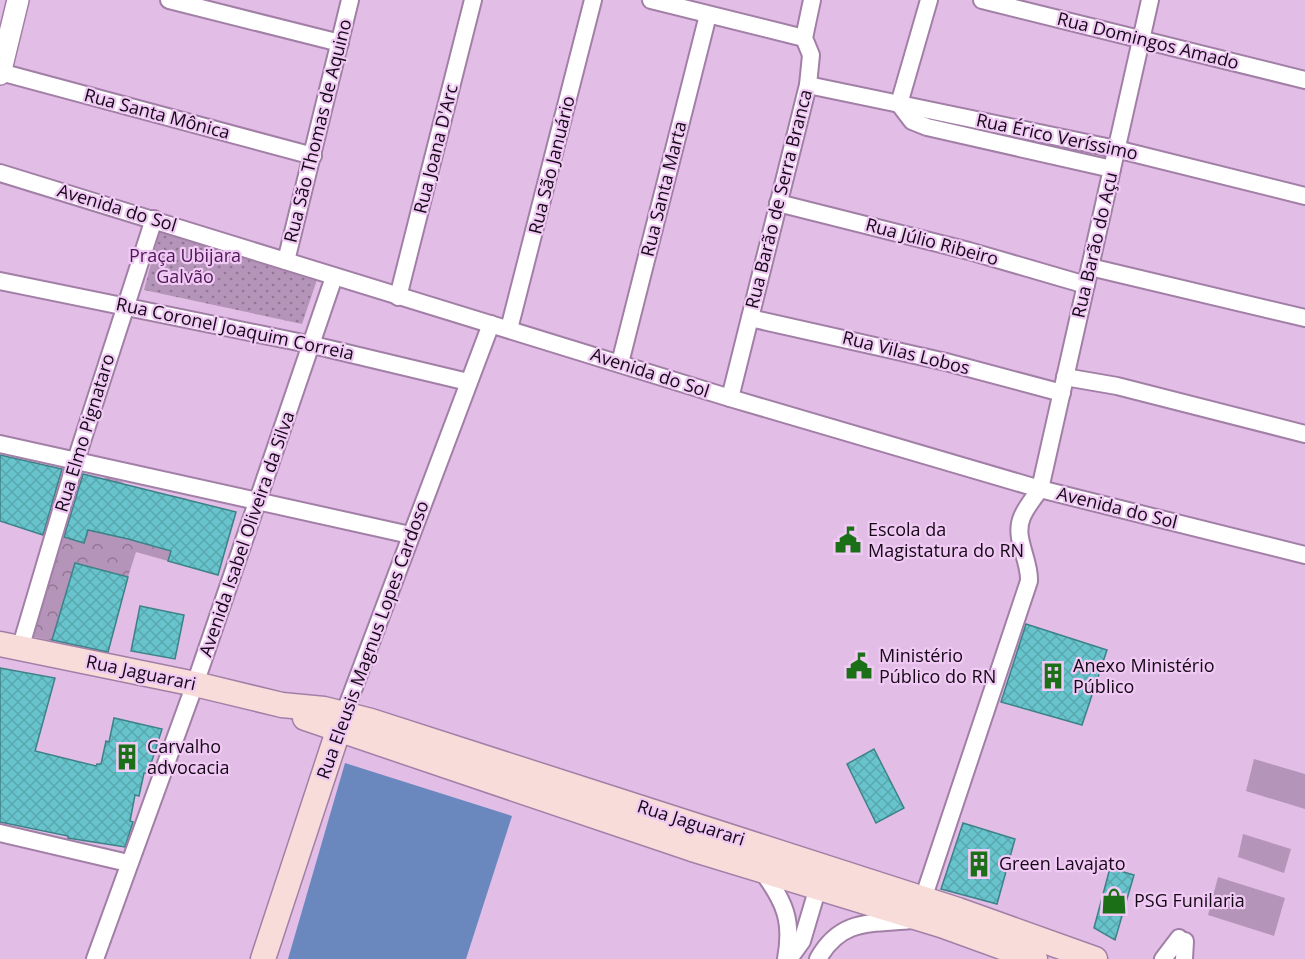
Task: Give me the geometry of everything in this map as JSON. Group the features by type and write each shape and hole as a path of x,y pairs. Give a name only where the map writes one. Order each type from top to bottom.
{"main road":[{"name":"Rua Jaguarari","path":"10,647 195,684 282,705 307,706 341,722 762,871 821,876"},
{"name":"Rua Jaguarari","path":"341,722 545,775 821,876 923,909 1095,959"},
{"name":"Rua Eleusis Magnus Lopes Cardoso","path":"263,959 341,722"},
{"name":"Rua Jaguarari","path":"923,909 1035,959"}],"street":[{"path":"0,73 18,0"},
{"path":"169,0 340,43"},
{"name":"Rua São Thomas de Aquino","path":"286,261 350,0"},
{"name":"Rua Joana D'Arc","path":"398,297 473,0"},
{"name":"Rua São Januário","path":"509,329 593,0"},
{"path":"651,0 804,38"},
{"name":"Rua Barão de Serra Branca","path":"730,398 808,85 811,55 804,38 812,0"},
{"path":"929,0 899,104 912,121 927,127 1112,169"},
{"name":"Rua Barão do Açu","path":"923,909 1024,596 1029,568 1019,530 1023,516 1040,489 1150,0"},
{"name":"Rua Domingos Amado","path":"988,1 1305,80"},
{"name":"Rua Santa Marta","path":"620,363 708,15"},
{"name":"Rua Santa Mônica","path":"0,73 313,156"},
{"name":"Rua Érico Veríssimo","path":"808,85 1116,148 1305,196"},
{"name":"Avenida do Sol","path":"0,173 730,398 1040,489 1305,555"},
{"name":"Rua Júlio Ribeiro","path":"778,203 969,250 1086,285"},
{"name":"Rua Elmo Pignataro","path":"10,647 76,460 154,219"},
{"path":"1090,267 1305,318"},
{"name":"Avenida Isabel Oliveira da Silva","path":"95,959 195,684 257,499 313,345 334,277"},
{"name":"Rua Coronel Joaquim Correia","path":"0,281 313,345 468,382"},
{"name":"Rua Vilas Lobos","path":"750,318 946,362 1064,385 1117,386 1305,434"},
{"name":"Rua Eleusis Magnus Lopes Cardoso","path":"341,722 491,324"},
{"path":"0,444 257,499 410,535"},
{"path":"0,833 129,863"},
{"path":"762,871 786,908 789,931 787,959"},
{"path":"787,959 802,941 821,876"},
{"path":"818,959 829,940 839,933 856,926 923,909"},
{"path":"1164,959 1182,940 1184,959"}],"green space":[{"name":"Praça Ubijara Galvão","path":"161,226 319,274 302,324 144,290"},
{"path":"73,472 81,474 60,536 84,543 105,477 123,482 106,534 154,546 170,495 188,499 168,561 136,552 128,577 75,563 52,641 30,636"},
{"path":"1254,759 1305,774 1305,809 1246,791"},
{"path":"1243,834 1291,849 1284,873 1238,857"},
{"path":"1218,877 1285,898 1274,936 1208,915"}],"water":[{"path":"345,763 512,816 466,959 288,959"}],"building":[{"path":"0,455 62,469 43,535 0,521"},
{"path":"83,474 236,512 218,575 168,561 171,551 128,539 88,530 84,543 64,537"},
{"path":"75,563 128,577 108,652 52,640"},
{"path":"140,606 184,615 175,659 131,651"},
{"name":"Anexo Ministério Público","path":"1026,624 1107,650 1082,725 1001,702"},
{"path":"0,668 55,678 35,751 96,766 101,764 114,718 162,729 148,773 144,773 139,796 135,795 130,821 133,822 125,847 68,838 68,836 0,822"},
{"path":"874,749 904,808 876,823 847,764"},
{"name":"Green Lavajato","path":"963,823 1015,839 997,904 941,889"},
{"name":"PSG Funilaria","path":"1110,868 1134,875 1115,940 1094,928"}],"place":[{"name":"Escola da Magistatura do RN","path":"848,540"},
{"name":"Ministério Público do RN","path":"859,666"},
{"name":"Anexo Ministério Público","path":"1053,676"},
{"name":"Carvalho advocacia","path":"127,757"},
{"name":"Green Lavajato","path":"979,864"},
{"name":"PSG Funilaria","path":"1114,901"}]}
